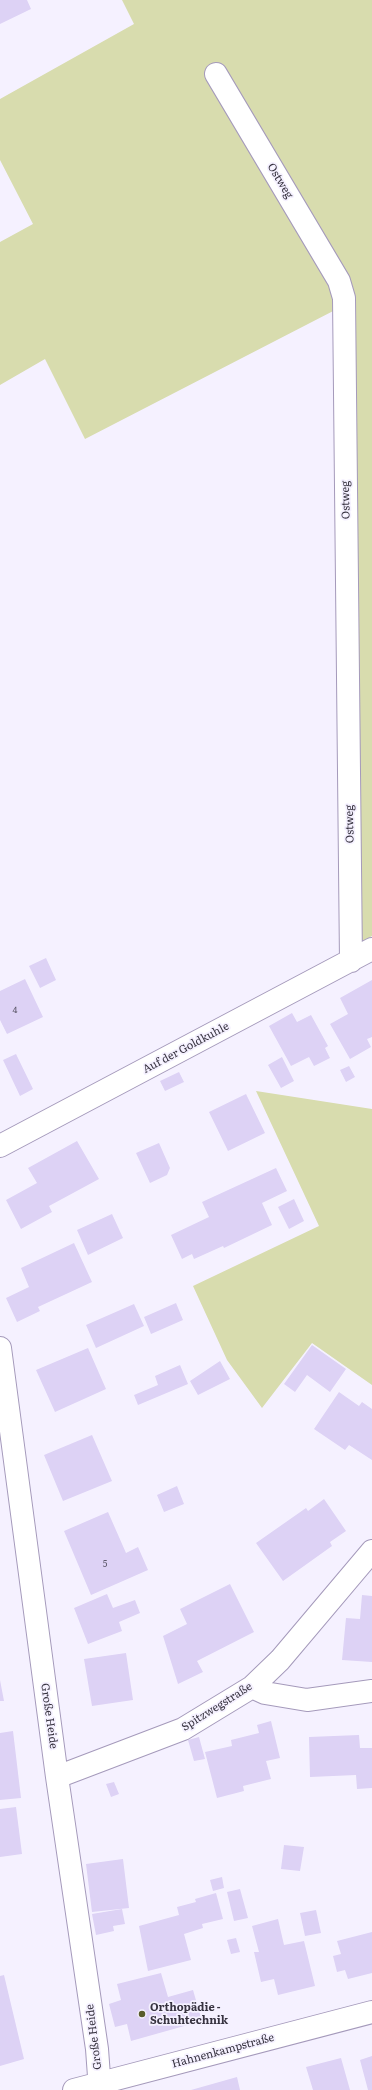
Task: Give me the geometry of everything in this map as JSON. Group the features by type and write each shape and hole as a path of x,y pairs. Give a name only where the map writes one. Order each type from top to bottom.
{"street":[{"name":"Ostweg","path":"216,74 339,281 344,298 351,961"},
{"name":"Auf der Goldkuhle","path":"0,1146 372,949"},
{"name":"Große Heide","path":"0,1348 57,1776 97,2050 100,2087"},
{"name":"Spitzwegstraße","path":"57,1776 183,1729 252,1687 280,1660 372,1551"},
{"path":"252,1687 265,1693 307,1700 372,1691"},
{"name":"Hahnenkampstraße","path":"74,2090 100,2087 372,2012"}],"green space":[{"path":"122,0 372,0 372,936 341,953 339,308 85,439 45,359 0,385 0,242 33,224 0,160 0,99 134,24"},
{"path":"256,1091 372,1109 372,1385 312,1343 262,1408 227,1360 193,1286 319,1226"}],"building":[{"path":"0,0 27,0 31,9 0,24"},
{"path":"46,958 56,980 40,988 29,966"},
{"path":"25,979 43,1017 7,1034 0,1020 0,991"},
{"path":"372,980 372,1037 367,1039 371,1047 350,1059 330,1024 348,1014 340,998"},
{"path":"292,1013 297,1022 311,1015 328,1046 325,1048 330,1058 314,1066 309,1057 291,1066 269,1026"},
{"path":"16,1054 33,1089 20,1096 3,1060"},
{"path":"282,1057 294,1081 281,1088 268,1065"},
{"path":"349,1066 355,1077 346,1082 340,1070"},
{"path":"179,1072 184,1082 165,1091 160,1081"},
{"path":"246,1094 265,1133 228,1151 209,1112"},
{"path":"77,1141 99,1179 49,1206 52,1212 21,1229 6,1200 37,1183 28,1168"},
{"path":"159,1143 170,1168 167,1175 150,1183 136,1153"},
{"path":"276,1168 287,1191 262,1203 272,1225 224,1248 223,1246 194,1259 192,1254 182,1259 171,1235 209,1217 202,1202"},
{"path":"294,1199 304,1221 289,1229 278,1207"},
{"path":"112,1214 123,1238 88,1255 77,1230"},
{"path":"74,1243 92,1282 38,1307 40,1311 17,1322 6,1298 29,1287 21,1268"},
{"path":"176,1303 183,1320 151,1334 144,1317"},
{"path":"134,1304 144,1326 96,1348 86,1325"},
{"path":"312,1345 346,1369 330,1392 307,1375 295,1392 284,1384"},
{"path":"88,1348 106,1389 55,1412 36,1370"},
{"path":"220,1361 230,1379 198,1395 190,1381"},
{"path":"180,1365 188,1384 138,1405 134,1395 158,1385 155,1376"},
{"path":"339,1392 359,1406 362,1402 372,1409 372,1460 349,1445 345,1450 314,1429"},
{"path":"92,1435 112,1481 63,1501 44,1455"},
{"path":"177,1486 184,1504 164,1512 157,1495"},
{"path":"324,1499 346,1531 330,1542 332,1546 283,1581 256,1543 306,1508 308,1511"},
{"path":"108,1512 126,1553 138,1547 148,1570 91,1595 64,1531"},
{"path":"230,1584 254,1632 197,1661 203,1672 178,1684 163,1636 187,1624 180,1609"},
{"path":"107,1594 113,1608 135,1600 140,1613 119,1622 122,1631 88,1644 74,1608"},
{"path":"362,1595 372,1596 372,1662 342,1660 346,1618 360,1619"},
{"path":"126,1653 133,1700 92,1706 84,1659"},
{"path":"0,1680 4,1701 0,1701"},
{"path":"271,1721 280,1758 266,1761 271,1779 243,1786 244,1791 217,1798 205,1752 232,1746 231,1740 259,1733 257,1725"},
{"path":"13,1731 21,1798 0,1800 0,1733"},
{"path":"359,1735 360,1748 372,1748 372,1788 357,1789 356,1775 310,1777 309,1737"},
{"path":"199,1737 205,1759 194,1761 188,1740"},
{"path":"114,1782 119,1794 111,1797 106,1784"},
{"path":"16,1807 22,1854 0,1857 0,1809"},
{"path":"284,1845 304,1847 300,1871 281,1869"},
{"path":"123,1859 129,1908 92,1912 86,1864"},
{"path":"222,1877 224,1888 213,1891 210,1880"},
{"path":"240,1889 248,1918 234,1921 227,1892"},
{"path":"216,1893 223,1919 202,1924 203,1928 184,1934 191,1960 148,1971 139,1926 179,1915 177,1907 196,1902 195,1899"},
{"path":"122,1909 125,1924 113,1926 114,1931 96,1935 92,1914"},
{"path":"316,1910 321,1933 305,1936 300,1913"},
{"path":"278,1919 284,1945 304,1941 315,1986 278,1995 274,1979 261,1982 254,1952 259,1952 252,1926"},
{"path":"372,1932 372,1973 348,1979 345,1970 337,1972 333,1956 341,1954 337,1941"},
{"path":"236,1938 240,1952 231,1954 227,1940"},
{"name":"Orthopädie - Schuhtechnik","path":"161,1973 168,1997 193,1990 202,2021 131,2041 127,2024 115,2027 109,2004 121,2000 117,1984"},
{"path":"4,1975 24,2059 0,2066 0,1976"},
{"path":"372,2056 372,2090 368,2090 360,2060"},
{"path":"341,2058 350,2090 313,2090 306,2067"},
{"path":"237,2077 240,2090 191,2090"}],"place":[{"name":"Orthopädie - Schuhtechnik","path":"142,2014"}]}
